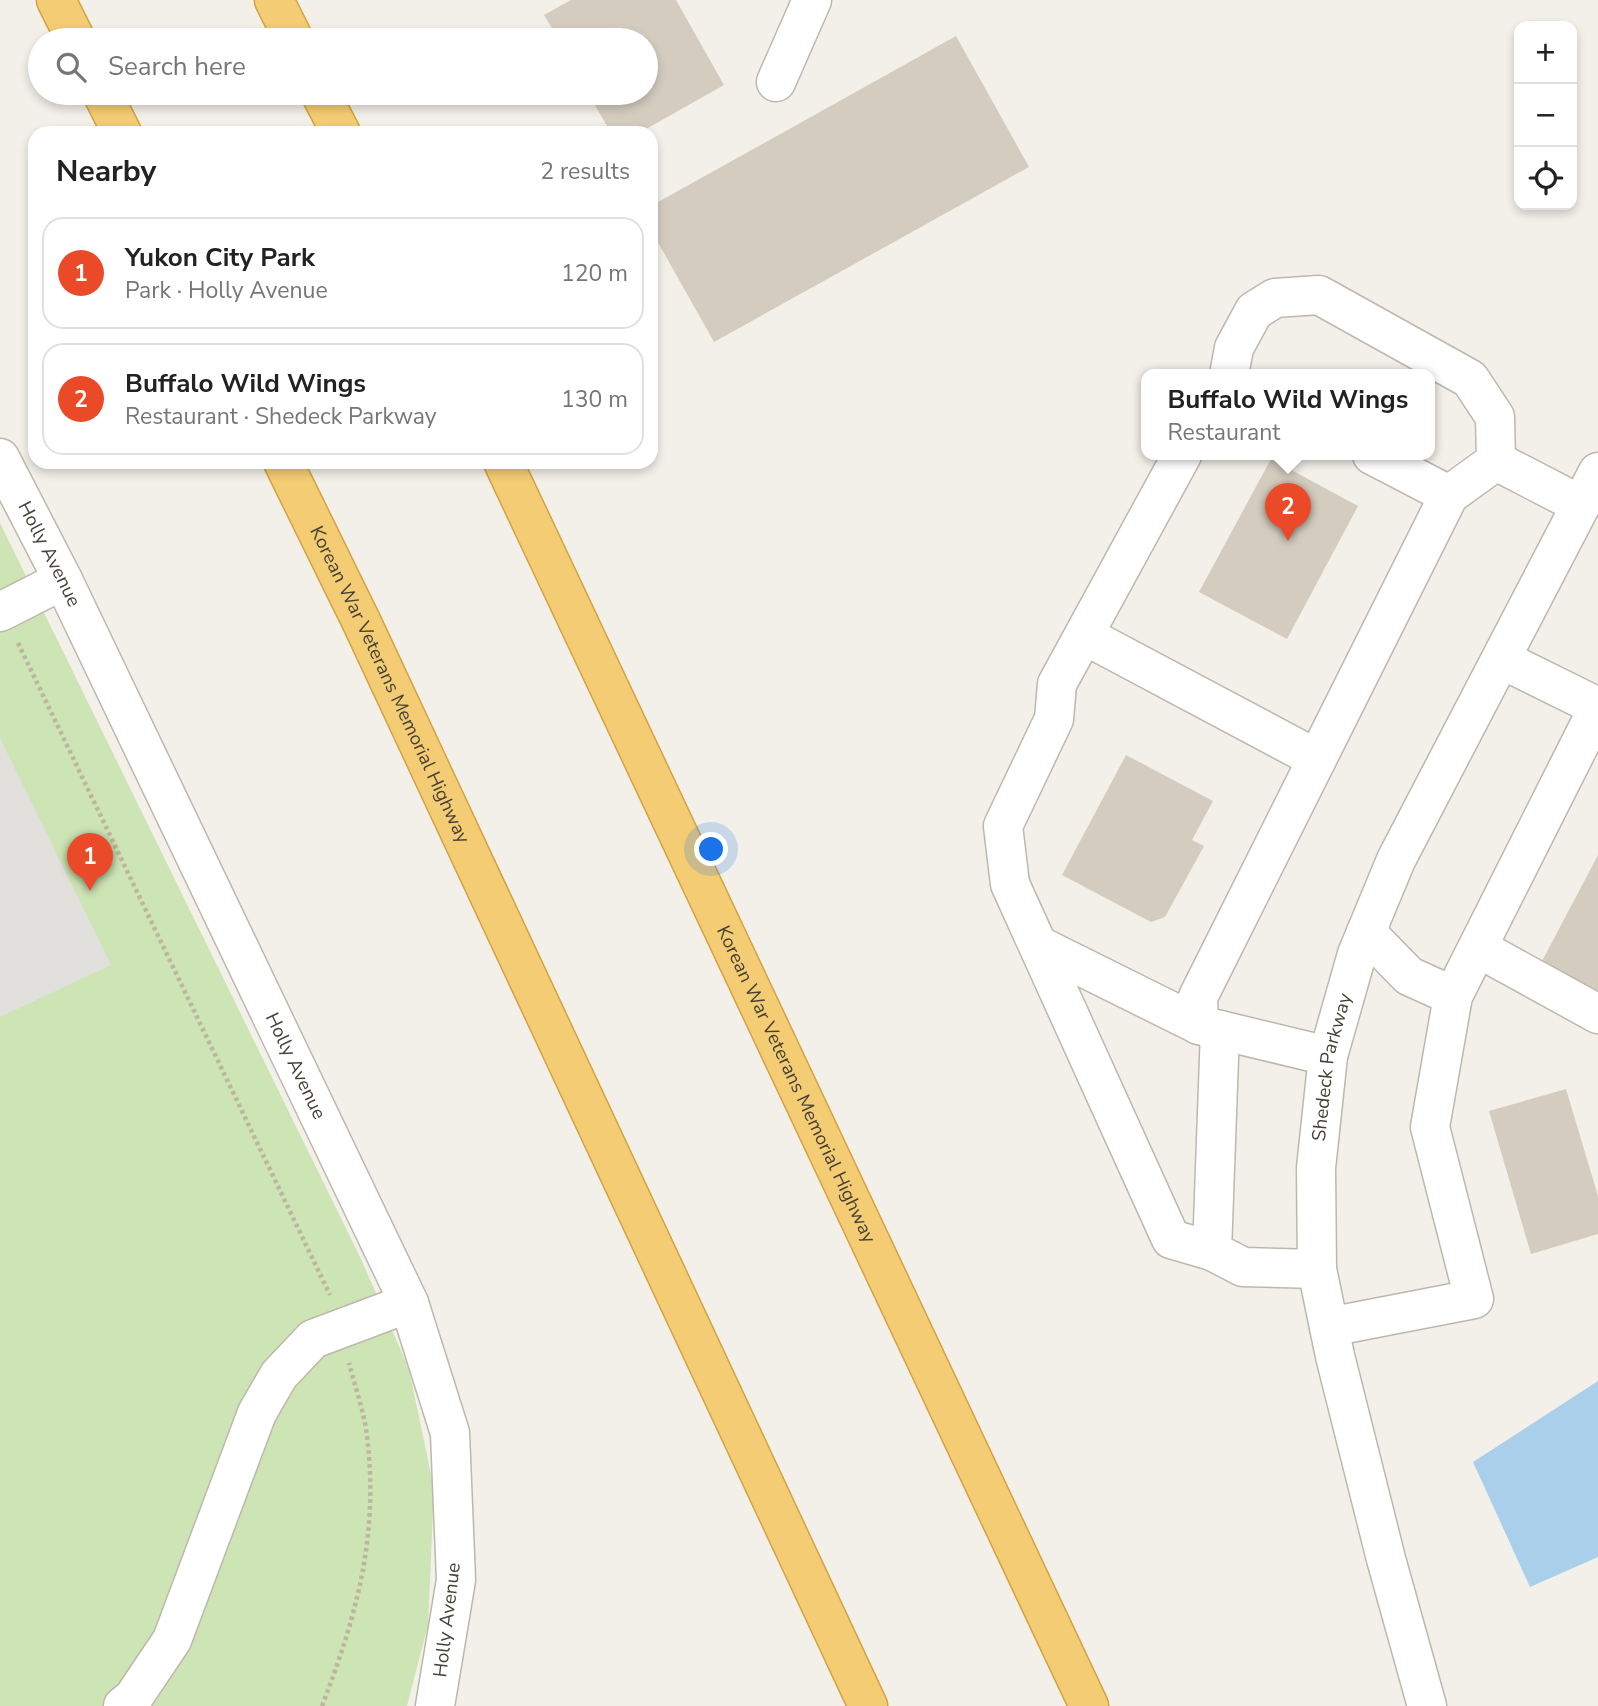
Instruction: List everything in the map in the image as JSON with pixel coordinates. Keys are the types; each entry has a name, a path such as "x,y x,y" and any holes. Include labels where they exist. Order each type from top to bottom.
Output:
{"highway":[{"path":"56,0 70,28"},
{"path":"274,0 288,28"},
{"path":"108,105 118,126"},
{"path":"326,105 337,126"},
{"name":"Korean War Veterans Memorial Highway","path":"286,469 368,636 869,1706"},
{"name":"Korean War Veterans Memorial Highway","path":"506,469 1089,1706"}],"street":[{"path":"776,82 812,0"},
{"path":"1230,369 1234,348 1254,311 1275,298 1319,295 1469,379 1495,417 1496,461"},
{"name":"Holly Avenue","path":"0,458 63,580 409,1303 450,1433 456,1580 435,1706"},
{"path":"1179,460 1057,684 1054,719 1003,826 1010,884 1171,1240 1212,1251 1243,1267 1317,1269"},
{"path":"1382,460 1449,495"},
{"path":"1212,1251 1210,1028 1198,998 1449,495 1496,461"},
{"path":"1496,461 1581,505"},
{"name":"Shedeck Parkway","path":"1427,1706 1386,1559 1317,1269 1316,1168 1328,1056 1357,954 1396,860 1598,472"},
{"path":"8,627 63,580"},
{"path":"1084,635 1317,759"},
{"path":"1329,1327 1474,1298 1430,1127 1453,996 1598,707 1501,659"},
{"path":"1366,932 1409,976 1453,996"},
{"path":"1038,945 1210,1028 1328,1056"},
{"path":"1478,948 1598,1014"},
{"path":"1345,994 1409,976"},
{"path":"124,1706 133,1698 172,1640 257,1413 279,1375 313,1339 409,1303"}],"path":[{"path":"8,627 330,1296"},
{"path":"322,1706 357,1606 368,1544 371,1487 367,1433 349,1361"}],"green space":[{"path":"0,523 361,1259 409,1369 434,1489 428,1625 407,1706 0,1706"}],"shaded area":[{"path":"0,738 111,965 0,1017"}],"water":[{"path":"1598,1381 1598,1557 1530,1587 1473,1462"}],"building":[{"path":"571,0 676,0 724,85 651,126 607,126 595,105 658,105 658,28 552,28 544,15"},
{"path":"956,36 1029,167 714,342 658,242 658,202"},
{"path":"1270,460 1358,506 1287,639 1199,592"},
{"path":"1126,755 1213,801 1192,840 1204,846 1165,917 1151,922 1062,875"},
{"path":"1598,855 1598,993 1541,963"},
{"path":"1566,1089 1598,1196 1598,1234 1531,1254 1489,1111"}],"place":[{"name":"Buffalo Wild Wings","path":"1288,541"},
{"name":"Yukon City Park","path":"90,891"}]}
